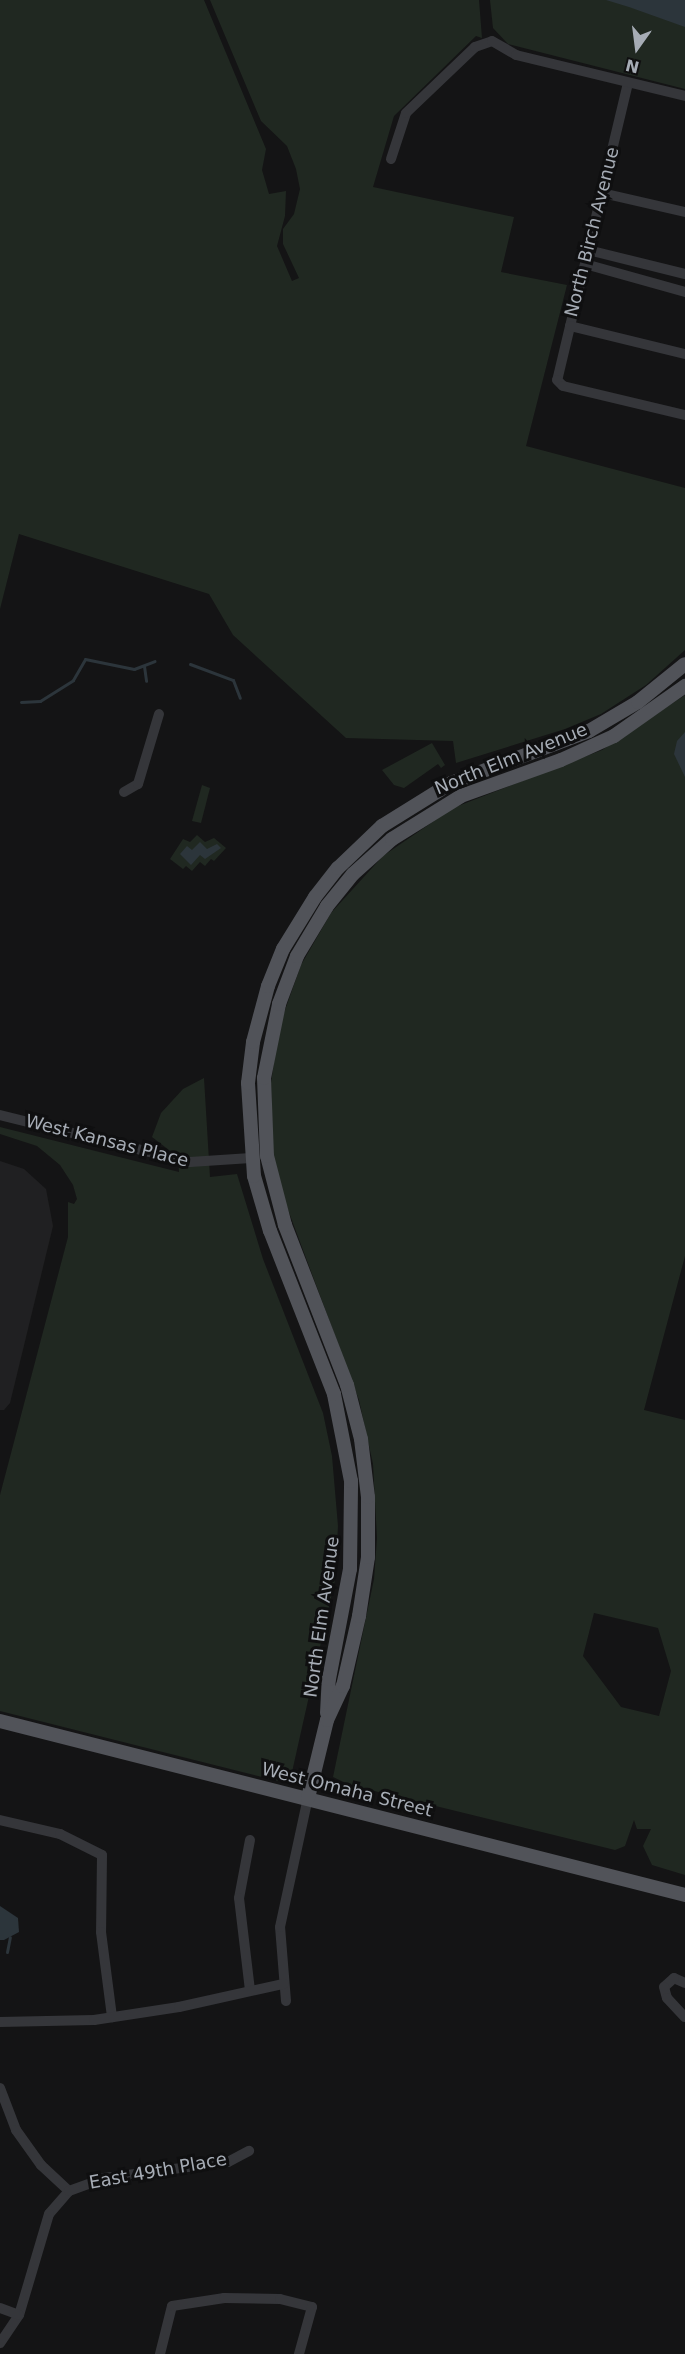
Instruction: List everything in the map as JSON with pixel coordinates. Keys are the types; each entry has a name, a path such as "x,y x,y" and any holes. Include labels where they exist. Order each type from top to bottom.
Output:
{"main road":[{"name":"North Elm Avenue","path":"327,1720 328,1679 346,1598 353,1540 348,1451 334,1394 264,1214 251,1158 247,1101 251,1052 262,1006 283,949 326,882 366,840 397,815 460,779 589,731 639,702 685,664"},
{"name":"North Elm Avenue","path":"327,1720 343,1686 365,1585 369,1527 366,1468 347,1385 285,1225 267,1156 263,1116 267,1059 279,1004 297,956 339,891 379,849 406,828 461,796 597,744 639,721 685,686"},
{"path":"397,815 406,828"},
{"path":"283,949 297,956"},
{"path":"251,1158 267,1156"},
{"name":"West Omaha Street","path":"0,1720 685,1895"},
{"path":"308,1798 327,1720"}],"street":[{"path":"391,159 406,113 475,47 492,41 516,55 685,96"},
{"name":"North Birch Avenue","path":"628,83 557,380 563,386 685,415"},
{"path":"602,193 685,212"},
{"path":"588,250 685,274"},
{"path":"585,264 685,292"},
{"path":"570,326 685,354"},
{"path":"124,792 138,784 159,714"},
{"name":"West Kansas Place","path":"0,1115 190,1162 251,1158"},
{"path":"286,2001 283,1983 282,1913 308,1798"},
{"path":"0,1820 60,1834 102,1855 101,1932 112,2018"},
{"path":"250,1840 239,1898 250,1990"},
{"path":"685,1983 674,1978 664,1987 667,1998 685,2018"},
{"path":"0,2022 112,2018 283,1983"},
{"path":"0,2088 16,2130 41,2165 69,2191 49,2214 19,2315 0,2343"},
{"name":"East 49th Place","path":"69,2191 104,2178 228,2162 249,2151"},
{"path":"160,2354 172,2306 224,2298 280,2299 312,2307 299,2354"},
{"path":"0,2308 19,2315"}],"shaded area":[{"path":"0,0 204,0 266,149 262,170 269,194 286,191 285,216 277,246 292,281 299,278 283,244 283,229 294,214 300,189 296,169 287,146 261,121 210,0 479,0 482,38 476,36 394,116 373,187 514,217 501,272 567,285 526,446 685,488 685,650 646,685 601,714 565,729 456,763 453,741 346,738 233,635 209,594 19,534 0,609"},
{"path":"490,0 685,0 685,89 508,44 493,28"},
{"path":"606,0 685,0 685,27 629,7"},
{"path":"685,695 685,1256 644,1410 685,1420 685,1875 652,1865 643,1846 651,1829 637,1829 634,1820 625,1846 615,1850 350,1785 333,1777 374,1579 377,1538 373,1464 359,1400 281,1191 273,1154 271,1083 279,1027 301,965 331,913 383,856 453,808 602,750","holes":["594,1613 658,1628 671,1671 659,1716 621,1707 583,1656"]},
{"path":"685,732 685,777 674,754 677,741"},
{"path":"432,743 445,765 441,768 438,764 404,788 394,785 382,770"},
{"path":"202,785 210,788 201,823 192,821"},
{"path":"197,835 205,842 214,838 226,848 214,861 211,859 205,866 200,862 192,871 186,866 183,869 170,859 183,839 190,842"},
{"path":"200,842 207,849 217,844 221,848 205,859 200,855 191,865 180,854 187,846 192,850"},
{"path":"204,1078 210,1177 237,1174 263,1259 323,1413 332,1456 338,1526 335,1580 290,1781 282,1782 0,1711 0,1495 68,1237 68,1202 74,1204 77,1199 73,1185 60,1165 37,1146 0,1134 0,1127 179,1172 178,1157 152,1137 161,1113 183,1089"},
{"path":"0,1161 24,1169 46,1189 53,1226 10,1403 4,1410 0,1410"},
{"path":"0,1906 18,1918 19,1932 4,1940 0,1940"}],"waterway":[{"path":"21,702 40,701 73,680 85,659 134,669 155,661"},
{"path":"190,664 233,680 240,698"},
{"path":"144,666 146,681"},
{"path":"7,1952 10,1937"}]}
